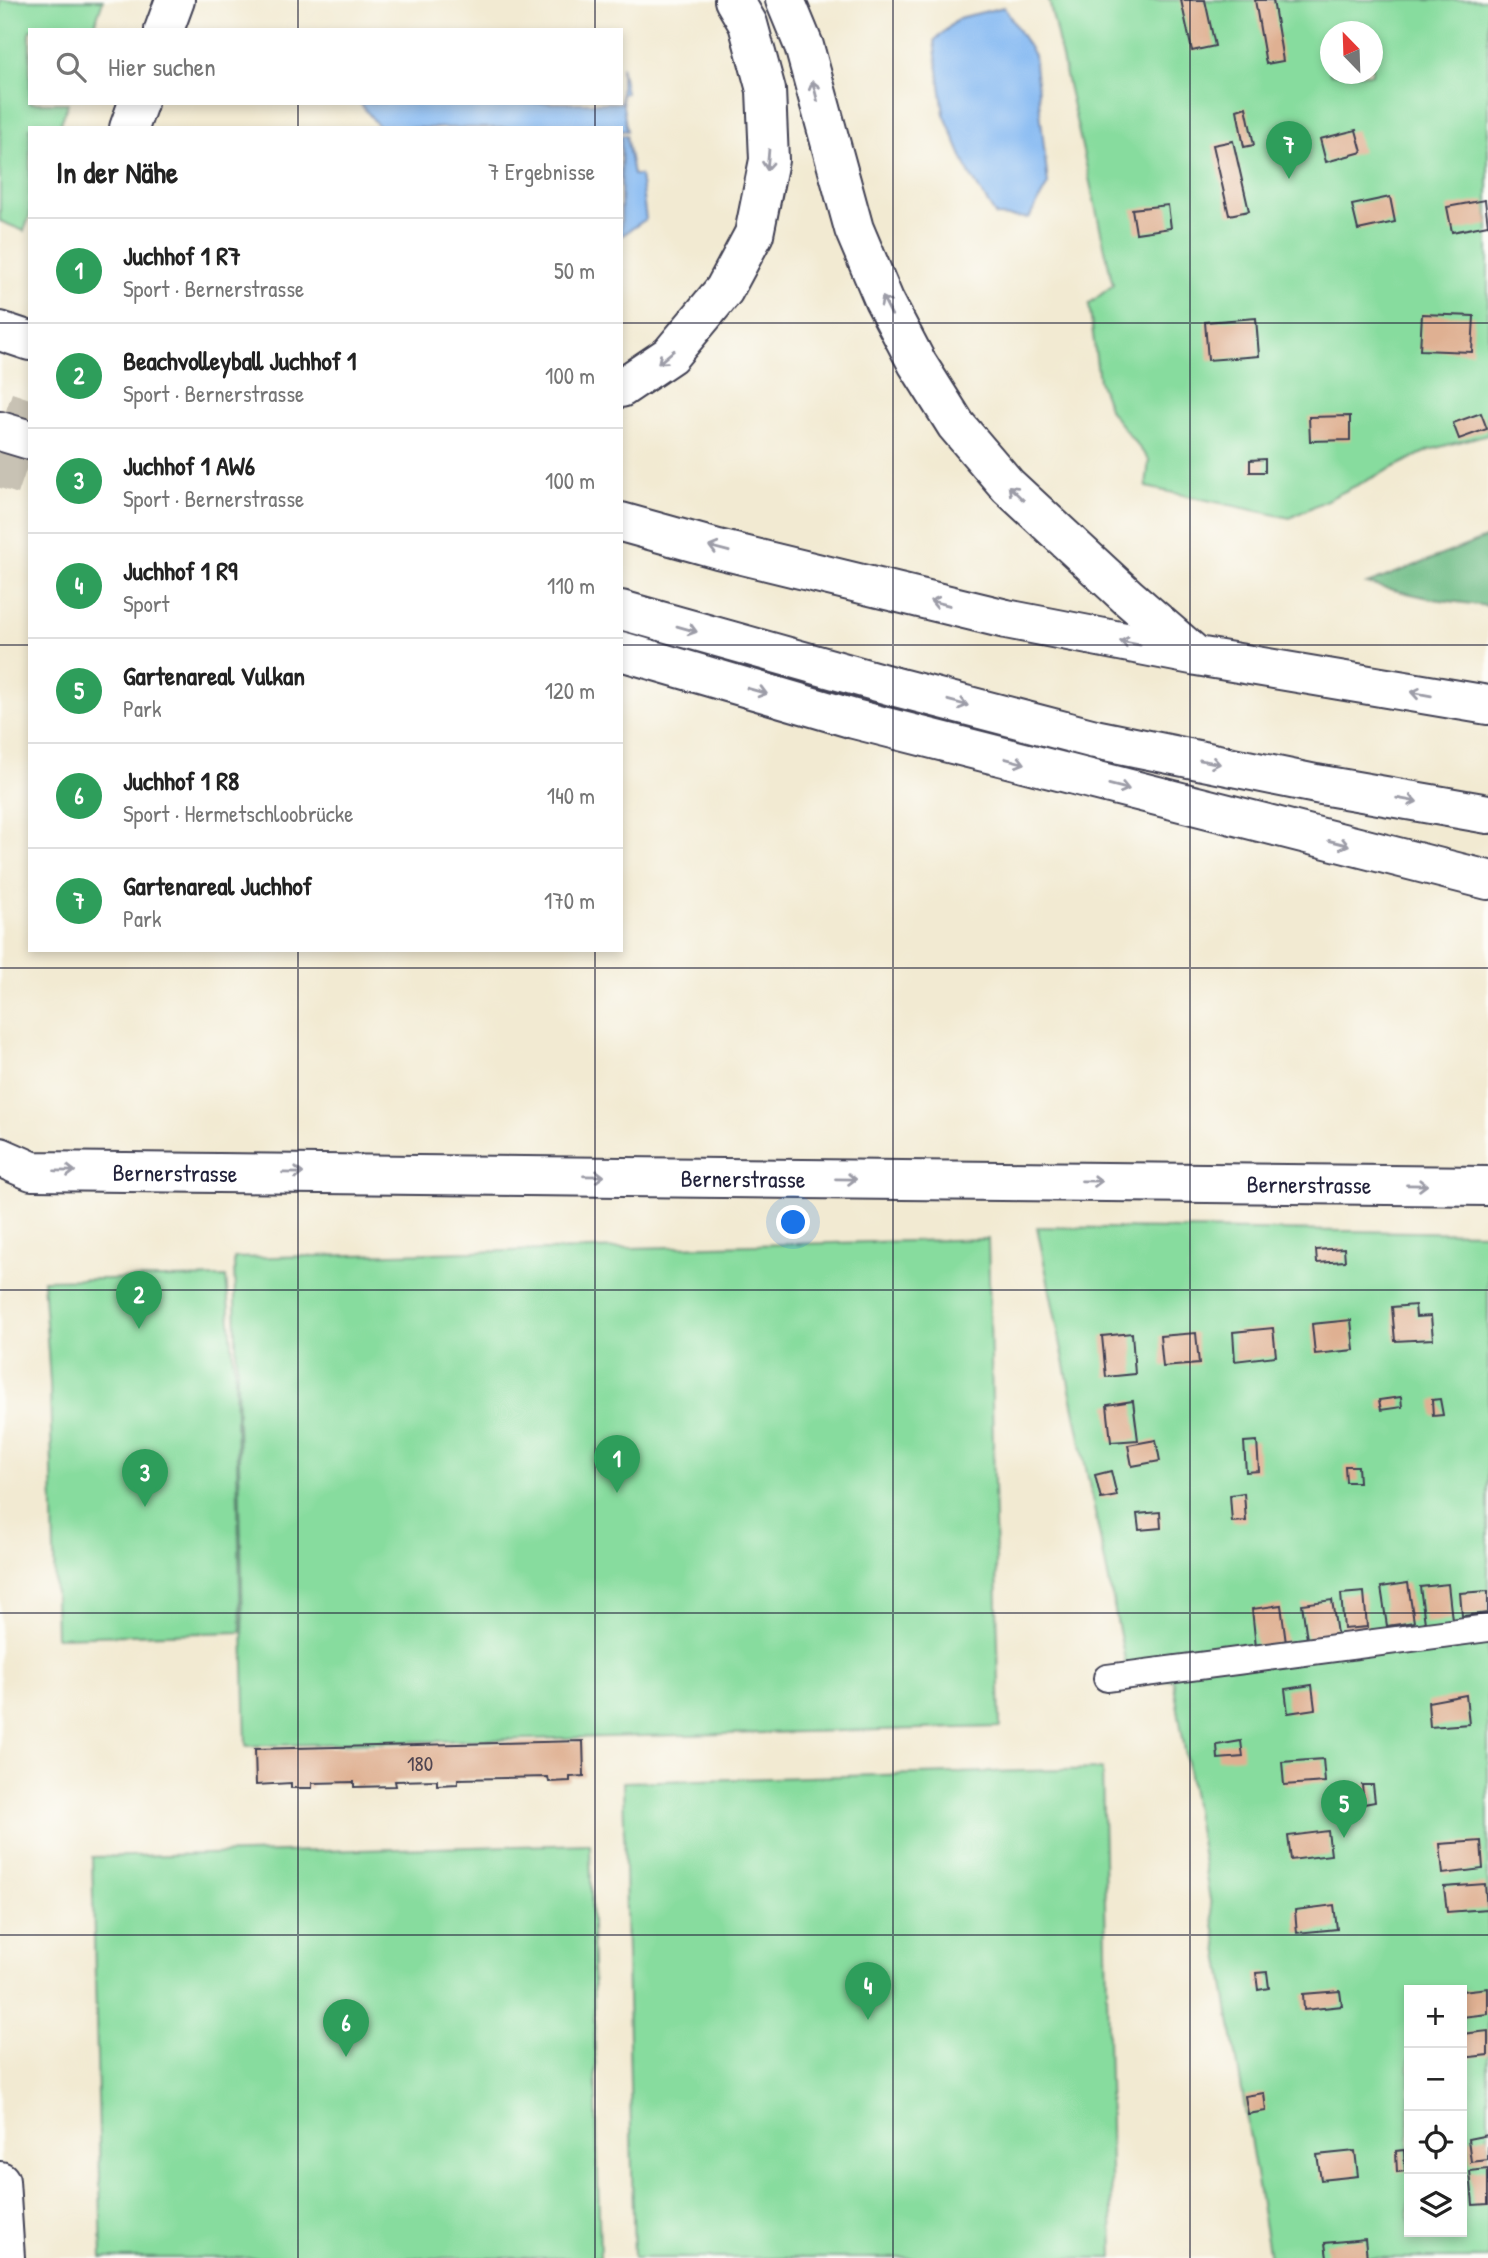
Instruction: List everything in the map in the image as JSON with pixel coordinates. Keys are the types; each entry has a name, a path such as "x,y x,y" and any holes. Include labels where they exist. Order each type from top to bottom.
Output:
{"main road":[{"path":"165,28 176,0"},
{"path":"623,387 670,355 724,290 754,234 769,160 766,90 748,24 734,0"},
{"path":"785,0 804,46 854,229 884,300 917,363 956,425 1008,486 1197,656"},
{"path":"130,126 137,105"},
{"path":"0,331 28,340"},
{"path":"0,431 28,439"},
{"path":"623,523 718,549 1006,619 1197,656 1488,705"},
{"path":"623,611 892,686 1095,739 1316,784 1488,814"},
{"path":"623,652 855,719 1488,880"},
{"name":"Bernerstrasse","path":"0,1157 32,1171 1488,1186"},
{"path":"0,2181 5,2258"}],"lane":[{"path":"1107,1678 1488,1628"}],"green space":[{"path":"0,0 103,0 94,28 28,28 28,105 67,105 60,126 28,126 28,220 24,231 0,221"},
{"path":"1049,0 1488,0 1488,434 1429,450 1290,518 1146,487 1149,460 1110,411 1099,381 1089,304 1113,285"},
{"path":"1488,537 1488,606 1433,599 1367,584"},
{"path":"1037,1227 1488,1233 1488,2258 1270,2258 1173,1679 1130,1685"},
{"path":"988,1239 1000,1727 246,1746 234,1258"},
{"path":"226,1277 235,1378 241,1632 56,1637 50,1383 43,1280"},
{"path":"1102,1769 1113,2258 634,2258 623,1782"},
{"path":"590,1844 600,2258 102,2258 92,1857"}],"water":[{"path":"1004,7 1034,55 1048,184 1029,218 996,216 969,173 944,114 934,41 959,18"},
{"path":"362,105 623,105 627,131 623,131 623,126 378,126"},
{"path":"626,135 633,175 640,175 646,219 623,235 623,136"}],"building":[{"path":"1181,0 1205,0 1215,46 1192,51"},
{"path":"1255,0 1273,0 1283,61 1266,64"},
{"path":"1246,107 1254,145 1244,147 1237,110"},
{"path":"1356,130 1362,152 1326,162 1320,139"},
{"path":"1233,141 1249,211 1229,215 1213,145"},
{"path":"1390,197 1395,222 1358,230 1352,205"},
{"path":"1485,200 1488,225 1452,232 1447,207"},
{"path":"1168,205 1171,228 1136,233 1132,209"},
{"path":"1422,314 1474,316 1472,352 1420,350"},
{"path":"1256,318 1259,356 1208,360 1205,322"},
{"path":"1481,413 1487,429 1459,439 1453,423"},
{"path":"1350,416 1350,440 1310,441 1309,417"},
{"path":"1265,459 1265,472 1250,472 1250,460"},
{"path":"1344,1248 1345,1261 1317,1263 1316,1250"},
{"path":"1415,1305 1416,1317 1431,1316 1433,1339 1395,1341 1392,1307"},
{"path":"1351,1320 1354,1350 1315,1354 1312,1324"},
{"path":"1273,1328 1276,1356 1235,1361 1233,1332"},
{"path":"1132,1333 1135,1374 1106,1377 1102,1336"},
{"path":"1196,1333 1199,1364 1163,1367 1160,1336"},
{"path":"1401,1397 1402,1407 1381,1410 1379,1400"},
{"path":"1440,1399 1443,1415 1433,1416 1432,1400"},
{"path":"1133,1401 1138,1440 1111,1442 1107,1405"},
{"path":"1156,1440 1160,1461 1132,1466 1128,1445"},
{"path":"1257,1441 1259,1471 1246,1472 1244,1442"},
{"path":"1345,1466 1358,1466 1359,1482 1346,1482"},
{"path":"1111,1471 1117,1496 1101,1499 1095,1475"},
{"path":"1244,1493 1246,1521 1232,1522 1230,1495"},
{"path":"1160,1512 1161,1528 1139,1530 1137,1514"},
{"path":"1408,1583 1414,1622 1387,1626 1381,1587"},
{"path":"1448,1584 1452,1620 1425,1623 1420,1587"},
{"path":"1488,1591 1488,1613 1462,1616 1460,1593"},
{"path":"1364,1592 1367,1627 1344,1629 1341,1594"},
{"path":"1332,1600 1337,1634 1307,1639 1302,1604"},
{"path":"1281,1605 1286,1643 1256,1647 1252,1609"},
{"path":"1312,1685 1315,1709 1288,1713 1285,1689"},
{"path":"1466,1695 1469,1724 1430,1727 1428,1702"},
{"path":"583,1741 584,1776 570,1777 570,1781 549,1782 548,1777 458,1779 458,1784 437,1785 437,1780 395,1781 396,1786 354,1787 354,1782 312,1783 312,1788 291,1788 291,1783 256,1785 255,1749"},
{"path":"1241,1741 1243,1757 1218,1759 1217,1745"},
{"path":"1323,1759 1325,1782 1284,1785 1282,1762"},
{"path":"1362,1785 1373,1785 1375,1802 1364,1804"},
{"path":"1328,1831 1331,1855 1291,1860 1288,1836"},
{"path":"1481,1841 1483,1869 1443,1874 1440,1844"},
{"path":"1485,1884 1487,1909 1447,1912 1444,1887"},
{"path":"1334,1905 1337,1929 1297,1933 1295,1910"},
{"path":"1267,1972 1269,1988 1258,1990 1256,1973"},
{"path":"1488,1988 1488,2014 1467,2016 1467,1990"},
{"path":"1340,1991 1342,2006 1304,2010 1303,1994"},
{"path":"1488,2031 1488,2055 1467,2057 1467,2033"},
{"path":"1264,2093 1266,2111 1248,2114 1245,2096"},
{"path":"1488,2135 1488,2160 1471,2162 1468,2139"},
{"path":"1404,2150 1404,2171 1397,2172 1396,2151"},
{"path":"1355,2151 1358,2176 1321,2180 1317,2155"},
{"path":"1488,2169 1488,2204 1473,2205 1470,2171"},
{"path":"1365,2239 1367,2258 1327,2258 1325,2243"}],"tunnel":[{"path":"0,488 28,405"}],"place":[{"name":"Gartenareal Juchhof","path":"1289,179"},
{"name":"Beachvolleyball Juchhof 1","path":"139,1329"},
{"name":"Juchhof 1 R7","path":"617,1493"},
{"name":"Juchhof 1 AW6","path":"145,1507"},
{"name":"Gartenareal Vulkan","path":"1344,1838"},
{"name":"Juchhof 1 R9","path":"868,2020"},
{"name":"Juchhof 1 R8","path":"346,2057"}]}
